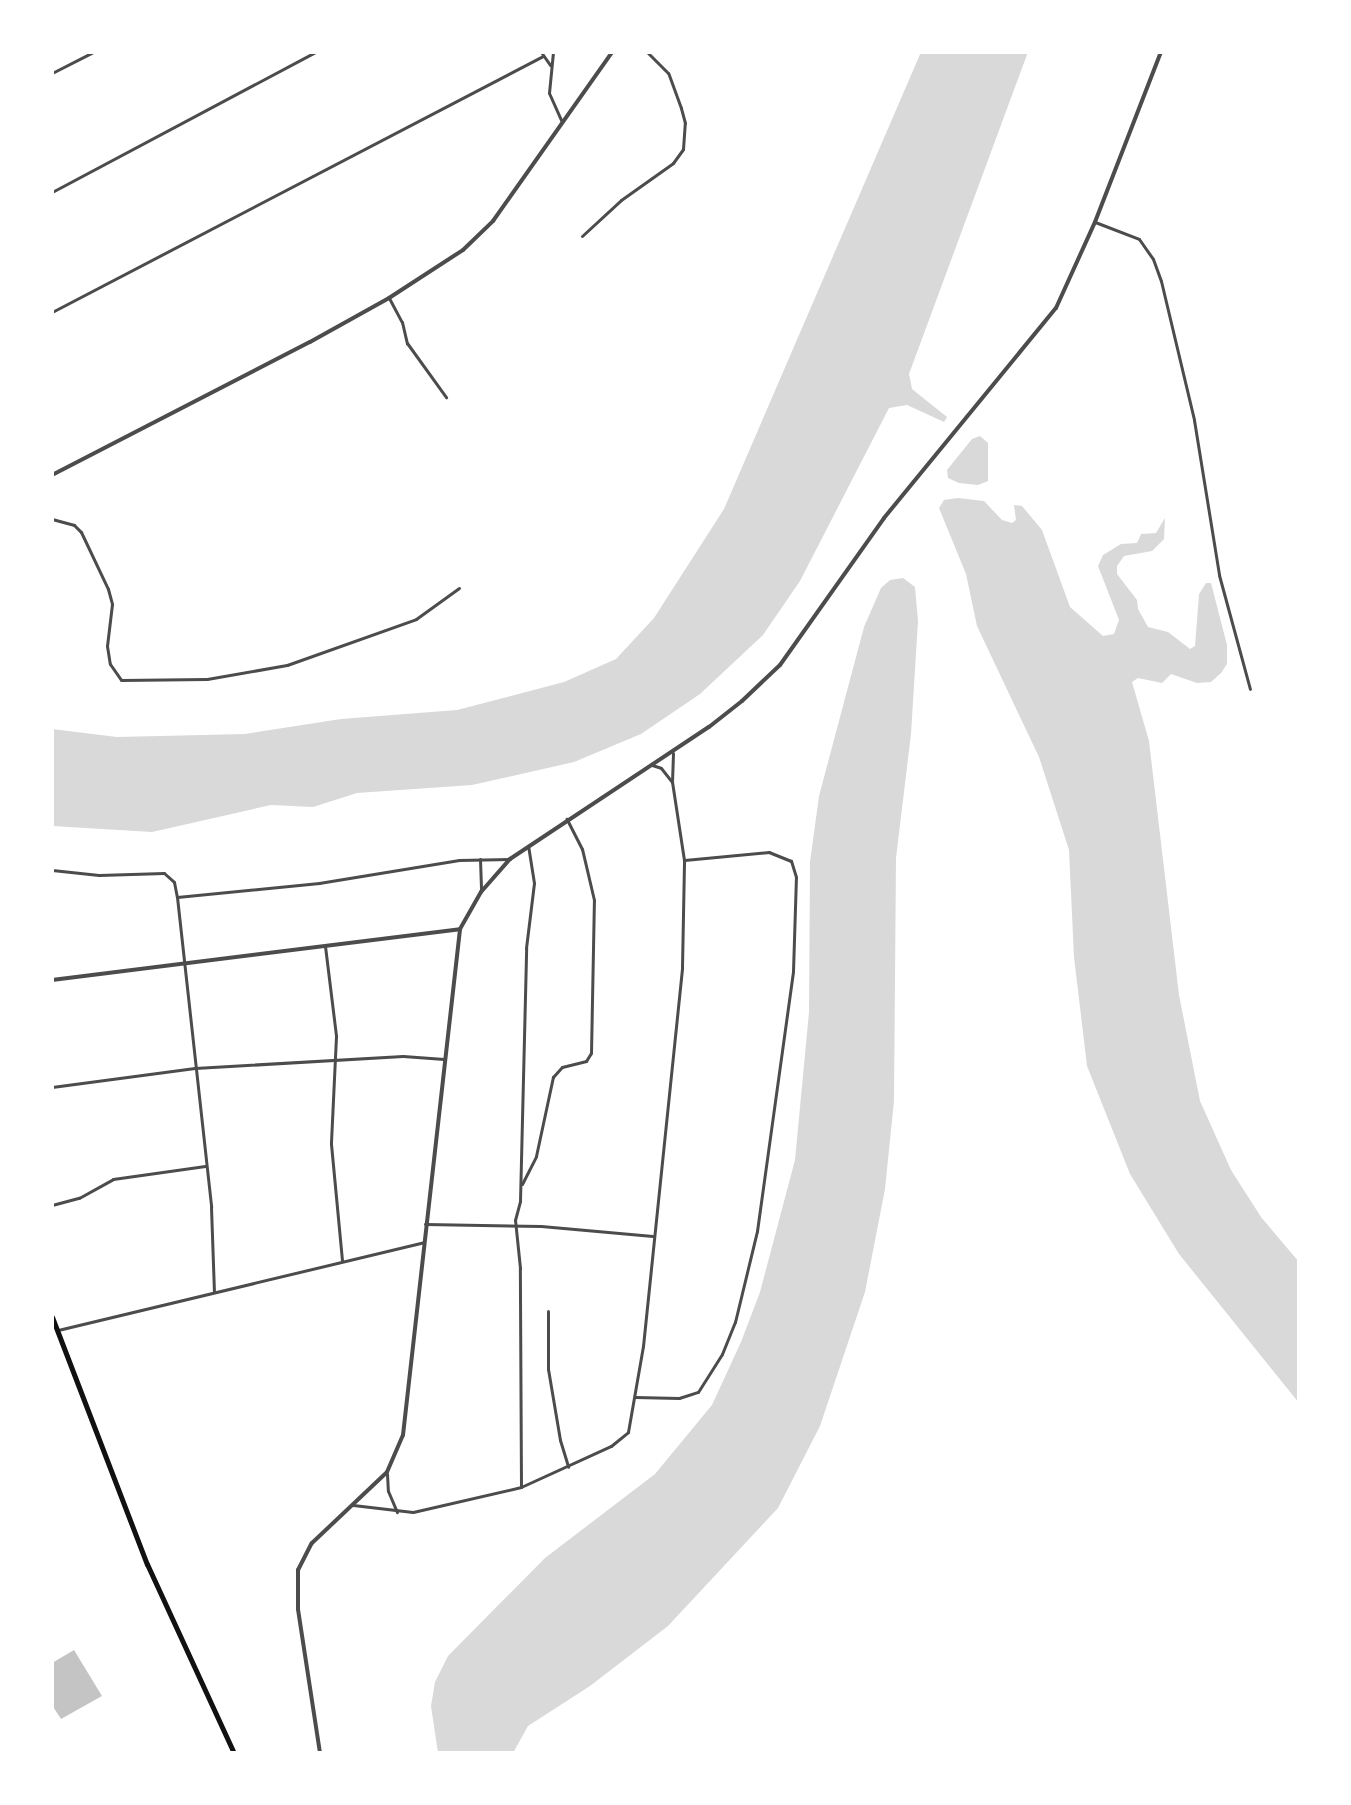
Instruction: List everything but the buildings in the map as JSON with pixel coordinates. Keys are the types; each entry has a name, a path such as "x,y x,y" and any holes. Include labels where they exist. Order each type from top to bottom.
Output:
{"main road":[{"path":"52,1317 147,1564 234,1753"}],"street":[{"path":"52,73 93,52"},
{"path":"52,192 315,52"},
{"path":"553,52 549,93 562,122"},
{"path":"52,475 389,298 463,250 493,221 612,52"},
{"path":"582,236 621,200 673,163 683,149 685,132 681,108 668,73 647,52"},
{"path":"320,1753 298,1609 298,1570 312,1543 387,1472 398,1453 405,1423 460,929 481,892 510,859 673,751 742,701 780,665 884,518 1056,308 1095,222 1161,52"},
{"path":"52,312 542,54 550,65"},
{"path":"1095,222 1139,239 1153,259 1161,281 1194,420 1219,575 1250,689"},
{"path":"389,298 402,322 407,343 446,397"},
{"path":"52,519 74,525 81,532 108,589 112,604 109,655 114,672 121,680 207,679 287,665 416,619 459,588"},
{"path":"353,1505 397,1512 428,1509 521,1487 621,1439 631,1424 682,967 684,860 672,782 673,751"},
{"path":"652,765 661,768 672,782"},
{"path":"520,1186 536,1156 553,1077 562,1067 586,1061 591,1053 594,900 582,849 567,819"},
{"path":"521,1487 520,1268 516,1228 520,1186 526,948 534,883 528,847"},
{"path":"635,1397 679,1398 698,1392 722,1354 735,1322 757,1231 793,971 796,877 791,861 769,852 684,860"},
{"path":"480,859 481,892"},
{"path":"177,897 277,888 395,868 510,859"},
{"path":"52,870 99,875 164,873 174,882 211,1207 214,1292"},
{"path":"52,980 460,929"},
{"path":"325,946 336,1036 331,1144 342,1260"},
{"path":"52,1087 195,1068 403,1056 444,1059"},
{"path":"52,1205 79,1198 113,1179 205,1166"},
{"path":"425,1224 516,1228 541,1226 653,1236"},
{"path":"57,1330 424,1242"},
{"path":"548,1311 548,1369 560,1440 568,1467"},
{"path":"387,1472 388,1491 397,1512"}],"shaded area":[{"path":"921,52 1028,52 909,374 912,389 947,417 944,422 907,405 889,408 800,581 763,635 700,694 641,734 574,762 472,785 357,793 313,807 271,805 152,832 52,826 52,729 117,737 245,734 341,719 457,710 564,682 616,659 654,618 724,509"},
{"path":"980,436 988,443 988,481 978,485 948,478 947,470 972,439"},
{"path":"944,500 984,501 1002,520 1012,523 1016,520 1014,505 1022,506 1042,530 1070,607 1103,636 1114,634 1119,620 1098,566 1103,555 1121,544 1137,543 1141,534 1156,533 1165,518 1164,539 1152,551 1124,556 1117,566 1117,574 1137,600 1138,609 1148,627 1168,632 1190,649 1195,646 1199,594 1206,583 1211,583 1227,645 1227,664 1221,673 1211,682 1197,683 1171,674 1162,683 1138,678 1132,682 1149,741 1179,995 1200,1101 1231,1170 1261,1217 1299,1262 1299,1403 1179,1254 1130,1174 1087,1066 1074,957 1069,850 1039,757 977,626 966,574 939,508"},
{"path":"903,578 915,587 918,621 911,734 896,858 894,1101 885,1189 865,1292 820,1426 778,1508 668,1626 590,1686 528,1726 513,1753 438,1753 431,1706 435,1682 448,1656 545,1558 655,1474 712,1405 741,1342 760,1292 795,1160 809,1012 810,862 819,796 864,627 881,588 890,580"}]}
